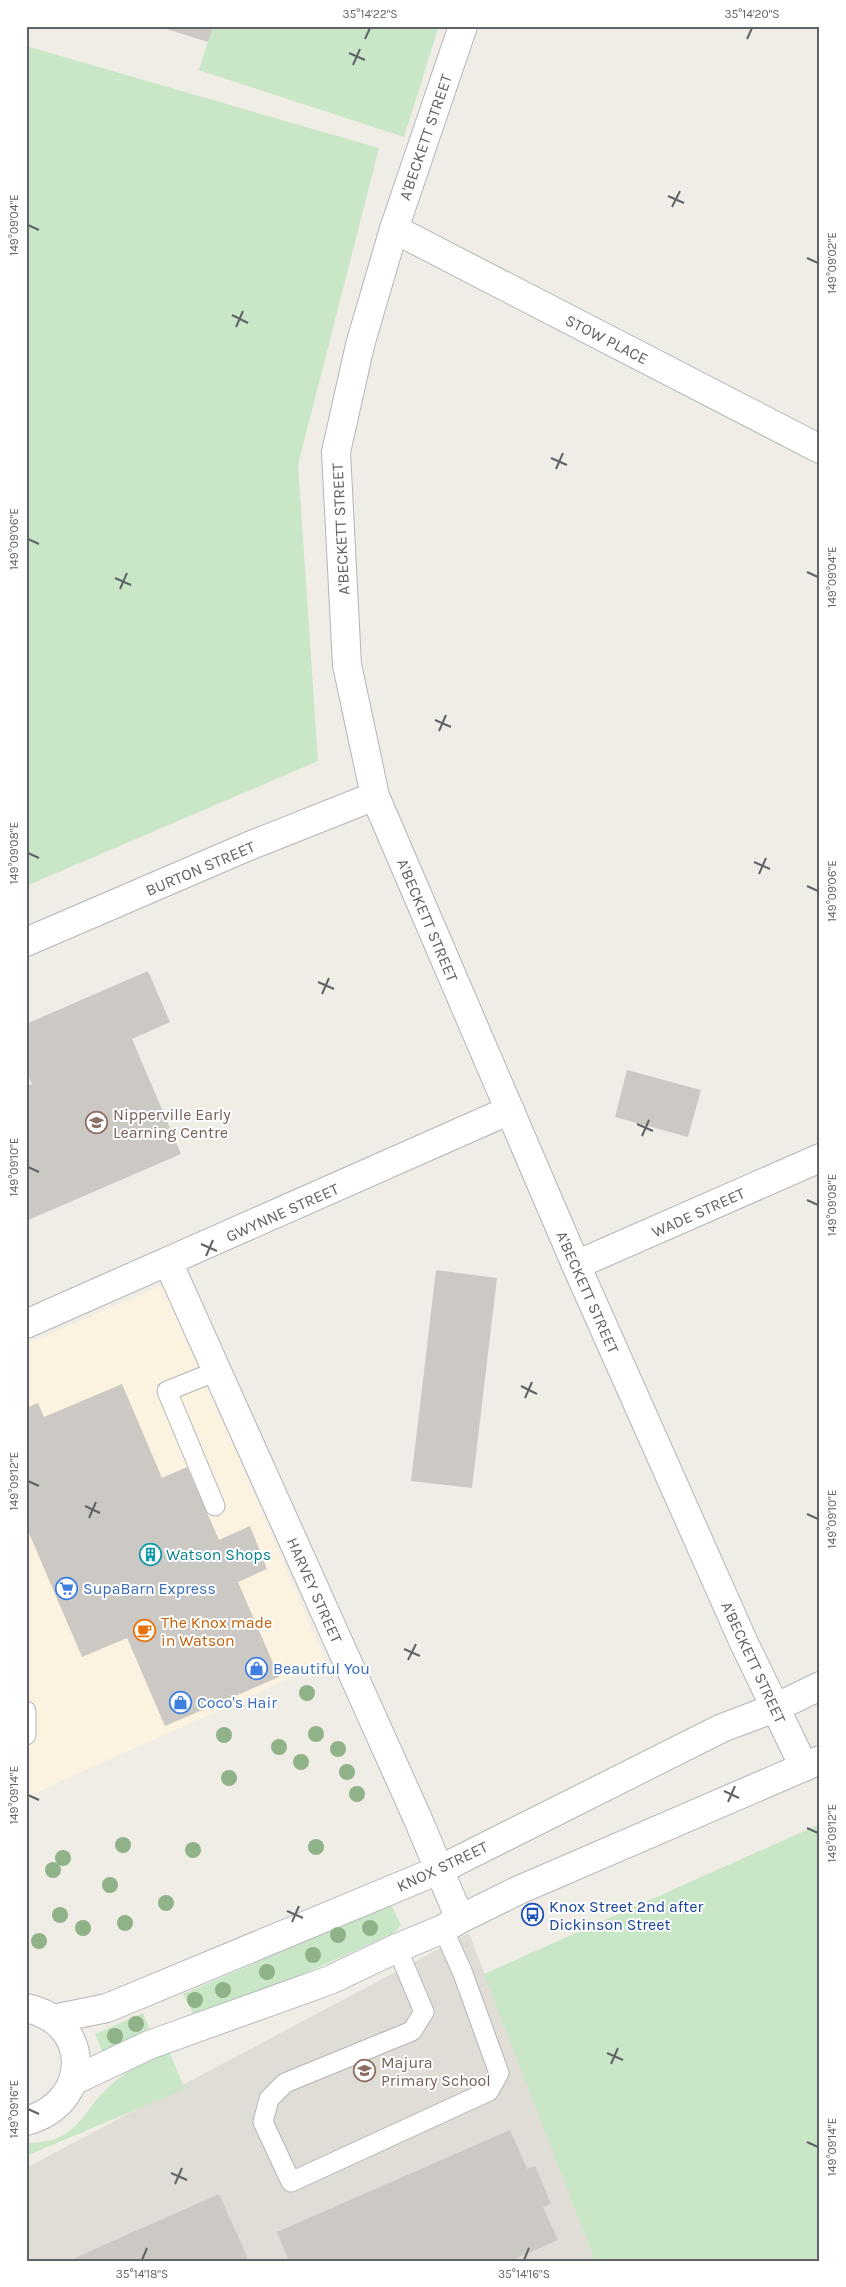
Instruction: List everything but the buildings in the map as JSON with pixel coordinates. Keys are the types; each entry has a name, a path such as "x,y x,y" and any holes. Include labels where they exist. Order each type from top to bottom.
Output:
{"street":[{"name":"A'BECKETT STREET","path":"463,26 394,229 360,345 336,452 347,665 375,796 576,1265 775,1708 812,1764"},
{"name":"STOW PLACE","path":"394,229 820,449"},
{"name":"BURTON STREET","path":"26,942 249,846 375,796"},
{"name":"GWYNNE STREET","path":"26,1324 510,1110"},
{"name":"WADE STREET","path":"576,1265 820,1158"},
{"name":"HARVEY STREET","path":"168,1262 439,1870 452,1924"},
{"name":"KNOX STREET","path":"53,2019 107,2008 439,1870 722,1728 775,1708 820,1686"},
{"path":"73,2081 149,2045 330,1980 452,1924 519,1890 812,1764"},
{"path":"26,2008 41,2011 64,2028 72,2044 76,2062 73,2081 67,2095 57,2107 40,2118 26,2121"}],"lane":[{"path":"215,1506 167,1391 217,1371"},
{"path":"26,1711 26,1735"},
{"path":"397,1948 424,2012 412,2031 285,2083 269,2099 263,2122 291,2182 489,2092 499,2073 462,1971 452,1924"}],"shaded area":[{"name":"Watson Shops","path":"165,1284 326,1662 26,1797 26,1344"},
{"name":"Majura Primary School","path":"469,1933 595,2261 26,2261 26,2168"}],"green space":[{"path":"213,26 439,26 404,137 199,70"},
{"path":"26,46 379,148 298,465 318,761 26,886"},
{"path":"820,1824 820,2261 595,2261 484,1974"},
{"path":"391,1905 401,1925 394,1933 225,2009 194,2015 183,1994"},
{"path":"143,2013 149,2028 104,2055 95,2034"},
{"path":"168,2049 185,2089 26,2156 26,2143 44,2142 69,2132 112,2084 132,2069"}],"place":[{"name":"Nipperville Early Learning Centre","path":"97,1123"},
{"name":"Watson Shops","path":"150,1554"},
{"name":"SupaBarn Express","path":"67,1588"},
{"name":"The Knox made in Watson","path":"145,1631"},
{"name":"Beautiful You","path":"257,1668"},
{"name":"Coco's Hair","path":"181,1702"},
{"name":"Knox Street 2nd after Dickinson Street","path":"533,1915"},
{"name":"Majura Primary School","path":"365,2071"}]}
